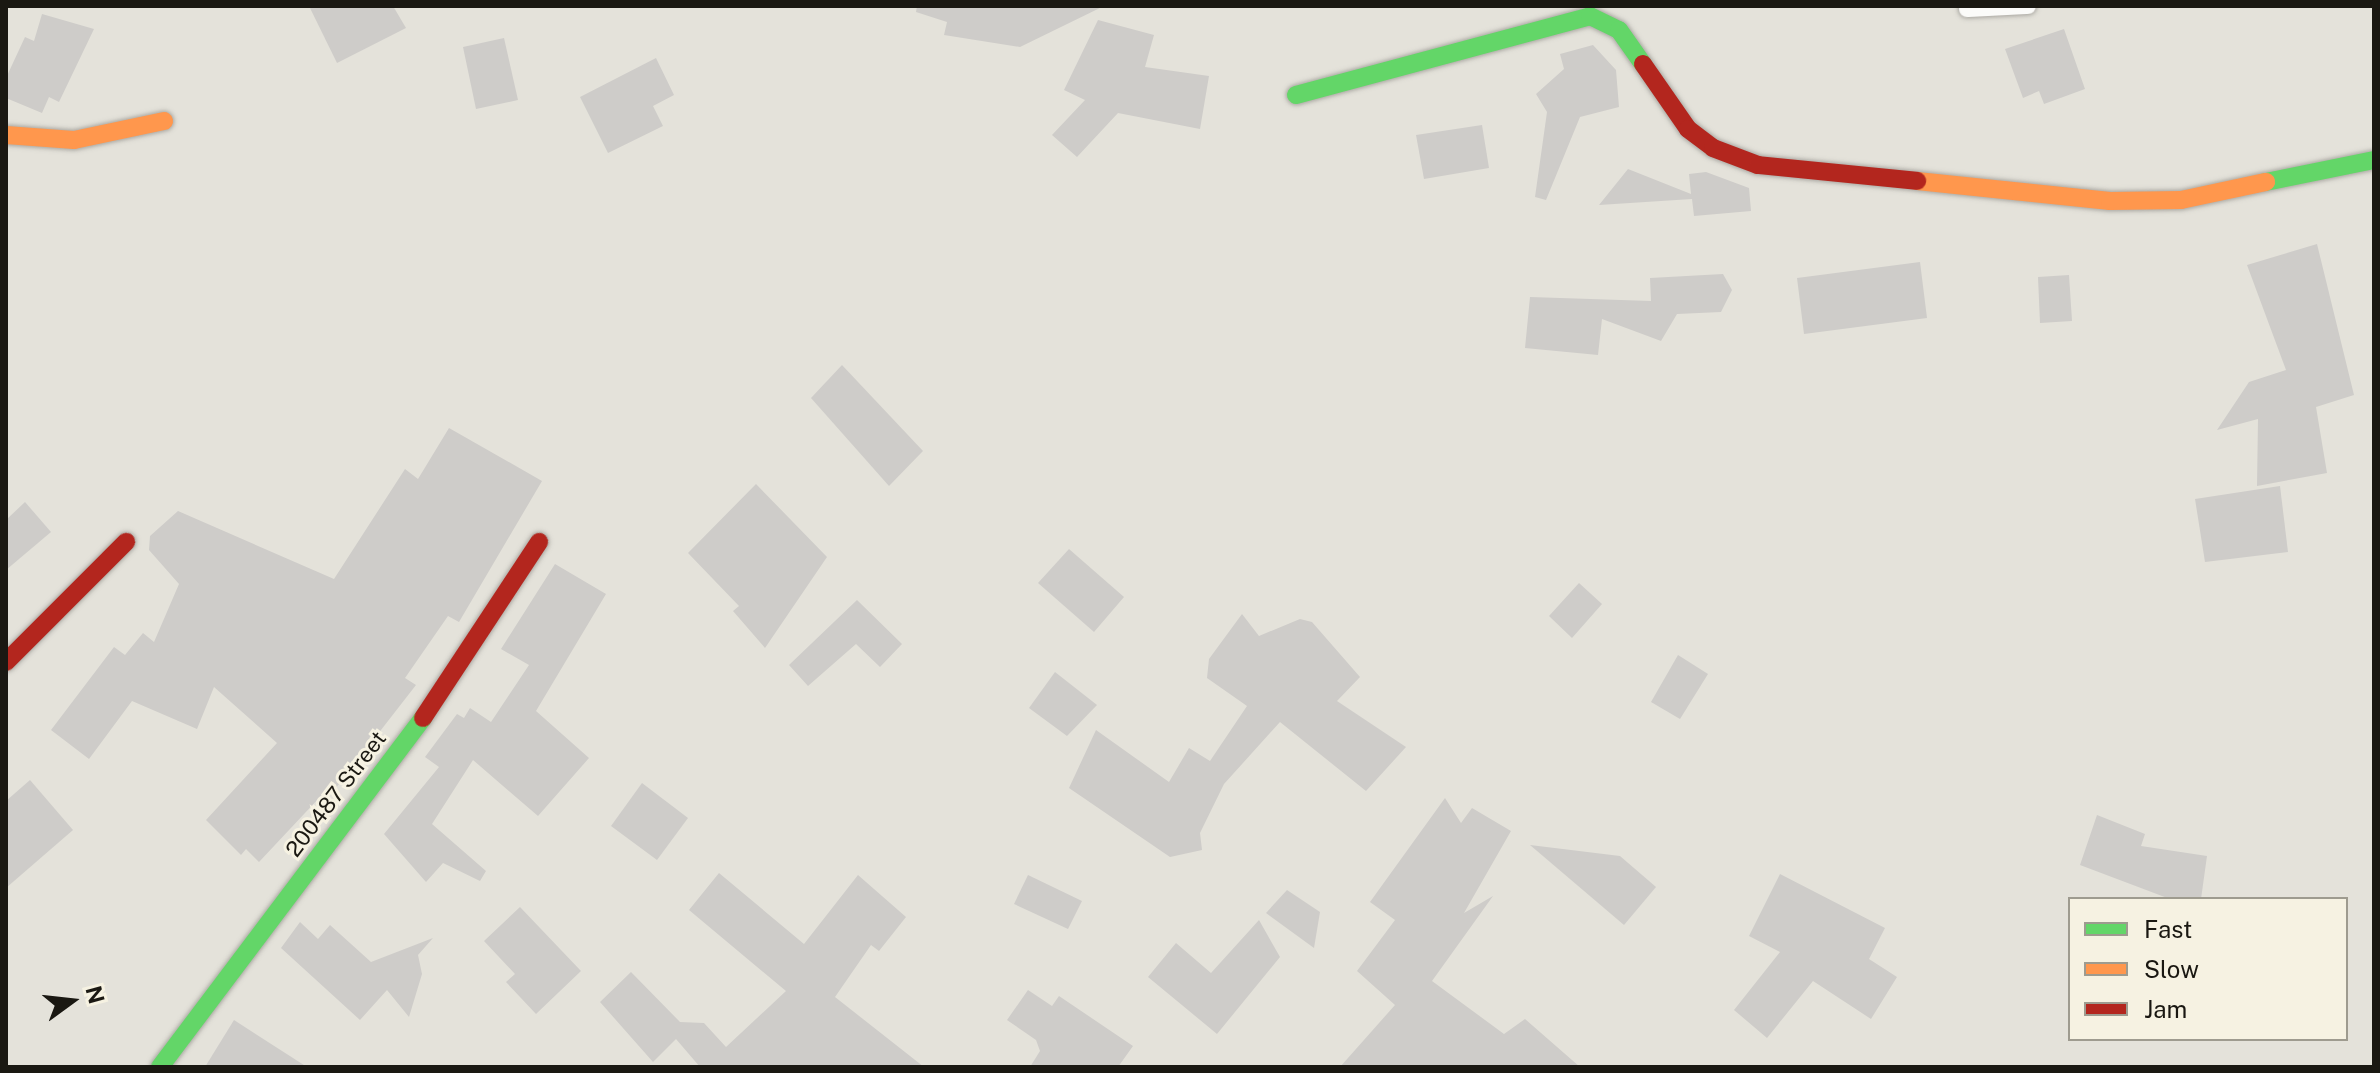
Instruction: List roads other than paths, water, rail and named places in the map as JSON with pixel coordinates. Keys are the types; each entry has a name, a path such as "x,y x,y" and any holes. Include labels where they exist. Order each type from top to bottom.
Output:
{"street":[{"path":"1296,95 1590,16 1619,30 1688,129 1713,148 1758,165 2124,201 2181,200 2374,160"},
{"path":"6,135 74,140 164,121"},
{"path":"6,662 126,542"},
{"name":"200487 Street","path":"160,1067 455,675 539,542"}],"lane":[{"path":"1967,9 2028,6"}]}
